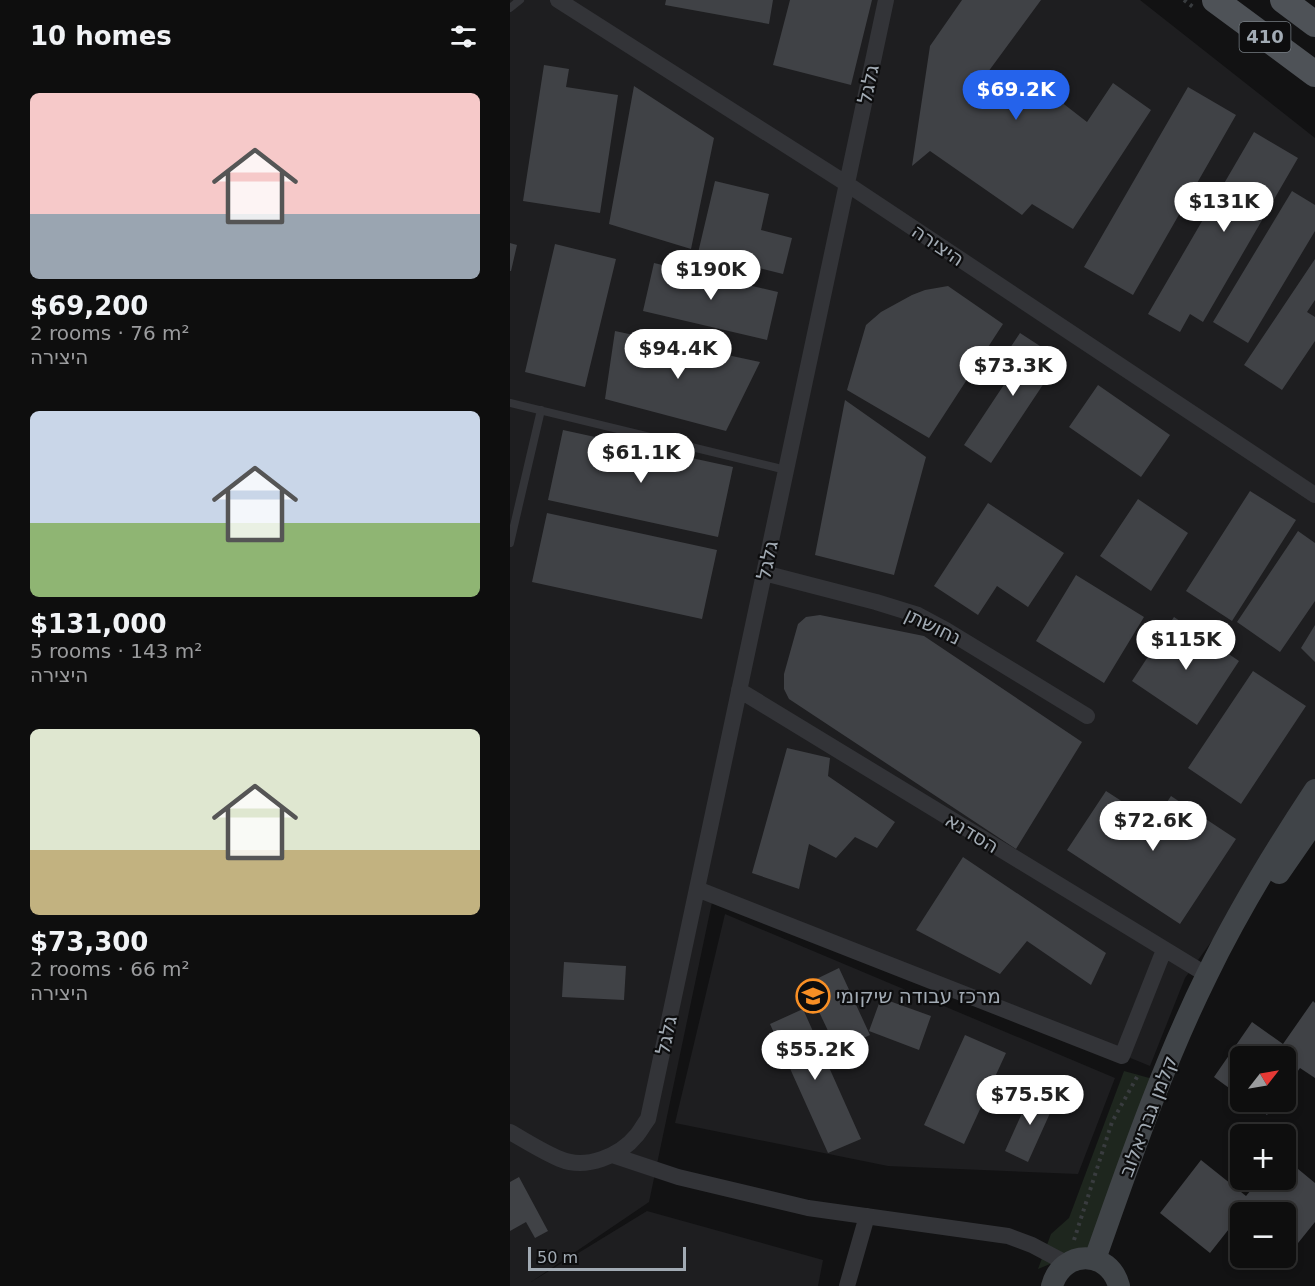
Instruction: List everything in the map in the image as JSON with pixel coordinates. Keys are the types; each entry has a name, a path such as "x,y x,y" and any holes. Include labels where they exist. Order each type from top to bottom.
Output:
{"main road":[{"name":"410","path":"1215,0 1315,74"},
{"name":"410","path":"1283,0 1315,24"}],"street":[{"name":"היצירה","path":"558,0 847,184 1315,495"},
{"name":"גלגל","path":"612,1155 637,1136 648,1119 886,0"},
{"name":"נחושתן","path":"764,573 918,615 1087,716"},
{"name":"הסדנא","path":"739,690 1207,975"},
{"name":"קלמן גבריאלוב","path":"1095,1259 1150,1106 1207,975 1240,912 1315,790"},
{"name":"קלמן גבריאלוב","path":"1207,975 1315,821"},
{"path":"697,889 1122,1056 1164,950"},
{"path":"510,1132 561,1160 576,1163 592,1162 612,1155 678,1178 808,1208 1008,1236 1032,1245 1066,1263"},
{"path":"847,1286 867,1216"},
{"path":"1052,1286 1056,1274 1066,1263 1078,1258 1095,1259 1107,1266 1113,1272 1119,1286"}],"lane":[{"path":"510,8 520,0"},
{"path":"510,402 786,470"},
{"path":"510,543 541,410"}],"shaded area":[{"path":"510,0 1140,0 1315,138 1315,780 1214,938 1185,978 1150,1066 715,888 649,1202 531,1282 647,1211 823,1260 818,1286 510,1286"},
{"name":"מרכז עבודה שיקומי","path":"725,914 1115,1078 1078,1174 888,1166 675,1123"},
{"path":"1124,1071 1153,1079 1091,1247 1038,1269 1051,1234 1069,1218"}],"building":[{"path":"666,0 773,0 769,24 665,5"},
{"path":"790,0 872,0 851,85 773,65"},
{"path":"962,0 1041,0 977,87 1020,111 1038,84 1087,122 1113,83 1151,110 1073,229 1032,204 1022,215 930,151 912,166 930,46"},
{"path":"544,65 569,69 566,87 618,95 600,213 523,201"},
{"path":"634,86 714,138 691,249 609,224"},
{"path":"1188,87 1236,115 1133,295 1084,267"},
{"path":"1254,132 1298,158 1203,322 1190,314 1180,332 1148,314"},
{"path":"715,181 769,194 761,230 792,238 783,274 698,253"},
{"path":"1292,191 1315,205 1315,231 1248,343 1213,322"},
{"path":"510,243 517,245 511,271 510,271"},
{"path":"555,244 616,259 585,387 525,372"},
{"path":"1315,259 1315,300 1307,312 1315,317 1315,341 1282,390 1244,365"},
{"path":"654,263 778,292 767,340 643,311"},
{"path":"948,286 1003,324 929,438 847,390 866,325 881,312 912,295"},
{"path":"615,331 760,362 726,431 605,399"},
{"path":"1020,333 1060,359 991,463 964,445 1017,365 1004,357"},
{"path":"1098,385 1170,435 1141,477 1069,427"},
{"path":"845,400 926,457 894,575 815,555"},
{"path":"563,430 733,467 718,537 548,500"},
{"path":"1250,491 1296,520 1232,621 1186,591"},
{"path":"1138,499 1188,533 1151,591 1100,556"},
{"path":"988,503 1064,553 1028,607 997,586 978,615 934,586"},
{"path":"547,513 717,550 702,619 532,582"},
{"path":"1298,531 1315,543 1315,601 1280,652 1237,622"},
{"path":"1076,575 1144,617 1104,683 1036,641"},
{"path":"820,615 924,636 1082,742 1016,849 789,699 784,689 784,674 798,624 806,617"},
{"path":"1174,617 1239,661 1197,725 1132,681"},
{"path":"1315,625 1315,662 1301,648"},
{"path":"1253,671 1306,706 1241,804 1188,768"},
{"path":"787,748 830,758 828,776 895,822 877,848 855,837 836,858 809,844 799,889 752,873"},
{"path":"1106,791 1154,822 1171,796 1236,839 1180,924 1067,850"},
{"path":"963,857 1106,953 1091,985 1027,941 1000,974 916,930"},
{"path":"564,962 626,966 624,1000 562,997"},
{"path":"839,968 870,1035 837,1050 806,984"},
{"path":"881,998 931,1016 919,1050 869,1031"},
{"path":"1313,1001 1315,1003 1315,1078 1300,1068 1296,1074 1296,1046 1235,1046 1252,1022 1283,1044"},
{"path":"803,1009 861,1139 828,1153 770,1024"},
{"path":"965,1035 1006,1053 964,1144 924,1125"},
{"path":"1230,1054 1230,1089 1214,1077"},
{"path":"1032,1091 1055,1102 1028,1162 1005,1151"},
{"path":"1201,1160 1230,1183 1230,1190 1238,1190 1246,1196 1251,1190 1296,1190 1296,1167 1315,1183 1315,1222 1296,1246 1296,1202 1230,1202 1230,1228 1210,1253 1160,1213"},
{"path":"519,1177 548,1231 535,1238 526,1222 510,1231 510,1182"}],"place":[{"name":"מרכז עבודה שיקומי","path":"813,996"}]}
